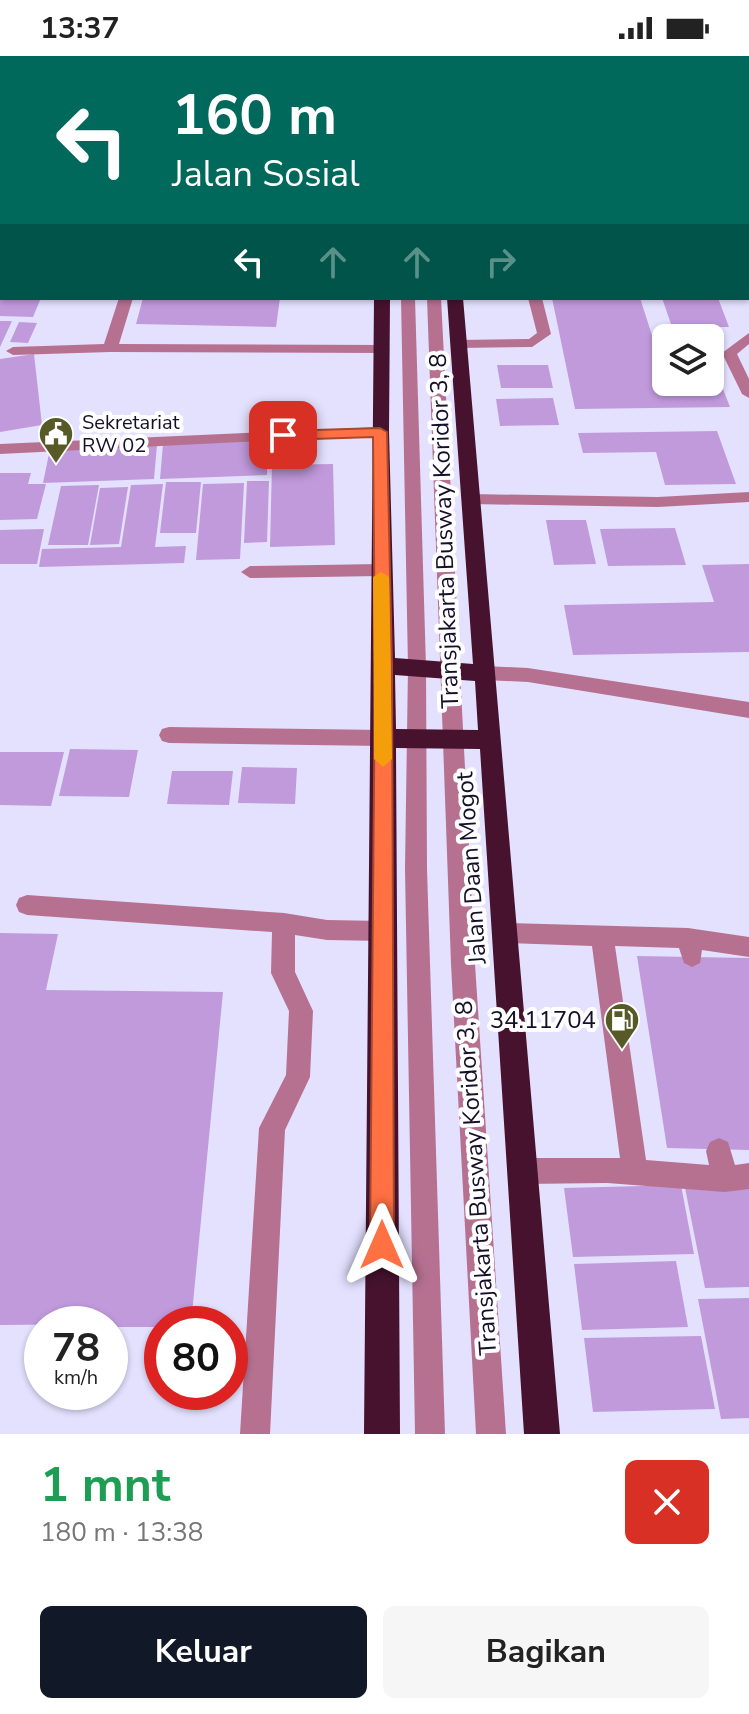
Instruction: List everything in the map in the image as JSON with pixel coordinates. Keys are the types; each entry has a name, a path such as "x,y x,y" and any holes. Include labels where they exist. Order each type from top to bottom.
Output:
{"highway":[{"path":"382,300 382,1434"},
{"name":"Jalan Daan Mogot","path":"455,300 542,1434"},
{"path":"384,666 485,673"},
{"path":"383,738 491,740"}],"street":[{"path":"110,348 125,300"},
{"name":"Transjakarta Busway Koridor 3, 8","path":"408,300 417,667 416,869 430,1434"},
{"name":"Transjakarta Busway Koridor 3, 8","path":"434,300 447,557 452,739 491,1434"},
{"path":"458,344 532,343 538,340 544,334 536,300"},
{"path":"749,337 729,353 749,394"},
{"path":"13,351 110,348 383,349"},
{"path":"0,449 380,432"},
{"path":"470,499 658,502 749,497"},
{"path":"250,572 381,570"},
{"path":"485,673 528,675 749,710"},
{"path":"169,735 383,738"},
{"path":"27,905 284,923 327,930 383,931"},
{"path":"255,1434 272,1128 298,1077 301,1011 283,973 284,923"},
{"path":"506,933 602,936 690,947 749,947"},
{"path":"602,936 635,1172"},
{"path":"719,1151 737,1178"},
{"path":"523,1171 635,1172 737,1178"}],"building":[{"path":"0,300 40,300 33,317 0,316"},
{"path":"142,300 280,300 276,327 136,324"},
{"path":"552,300 641,300 652,335 652,396 724,396 724,392 730,407 575,409"},
{"path":"663,300 719,300 729,327 724,327 724,324 671,324"},
{"path":"0,321 12,321 0,347"},
{"path":"19,322 37,323 28,343 10,342"},
{"path":"34,354 42,425 0,432 0,359"},
{"path":"497,365 548,365 553,388 501,388"},
{"path":"553,398 559,425 500,426 496,399"},
{"path":"717,431 736,484 665,485 656,452 583,453 578,433"},
{"path":"267,440 267,475 160,479 163,444"},
{"path":"157,445 154,479 43,483 50,449"},
{"path":"333,464 335,545 270,547 272,465"},
{"path":"0,473 31,473 28,484 46,484 37,519 0,520"},
{"path":"247,481 269,481 267,542 244,543"},
{"path":"166,482 201,482 196,533 160,533"},
{"path":"244,483 240,559 196,560 203,484"},
{"path":"163,484 155,547 186,546 184,563 39,567 42,549 121,547 131,485"},
{"path":"99,485 88,545 48,545 61,486"},
{"path":"128,487 119,544 90,545 100,488"},
{"path":"546,520 586,520 596,564 554,565"},
{"path":"675,528 686,565 608,566 600,529"},
{"path":"44,529 37,564 0,564 0,530"},
{"path":"749,564 749,652 573,655 564,605 714,602 702,565"},
{"path":"70,749 138,750 129,797 59,796"},
{"path":"0,752 64,752 51,806 0,805"},
{"path":"242,767 297,768 295,804 238,803"},
{"path":"172,771 233,771 229,805 167,804"},
{"path":"0,933 58,934 46,990 223,992 193,1306 144,1306 144,1327 128,1327 128,1306 24,1306 24,1325 0,1325"},
{"path":"637,956 749,958 749,1150 667,1148"},
{"path":"749,1182 749,1287 705,1288 684,1183"},
{"path":"681,1185 694,1254 573,1257 564,1188"},
{"path":"676,1261 688,1327 582,1330 574,1264"},
{"path":"749,1298 749,1418 721,1419 698,1299"},
{"path":"701,1336 715,1409 593,1412 584,1338"}],"slow traffic":[{"path":"381,577 383,759"}],"place":[{"name":"Sekretariat RW 02","path":"56,465"},
{"name":"34.11704","path":"622,1051"}],"route":[{"path":"283,435 380,432 384,666 382,1245"}]}
